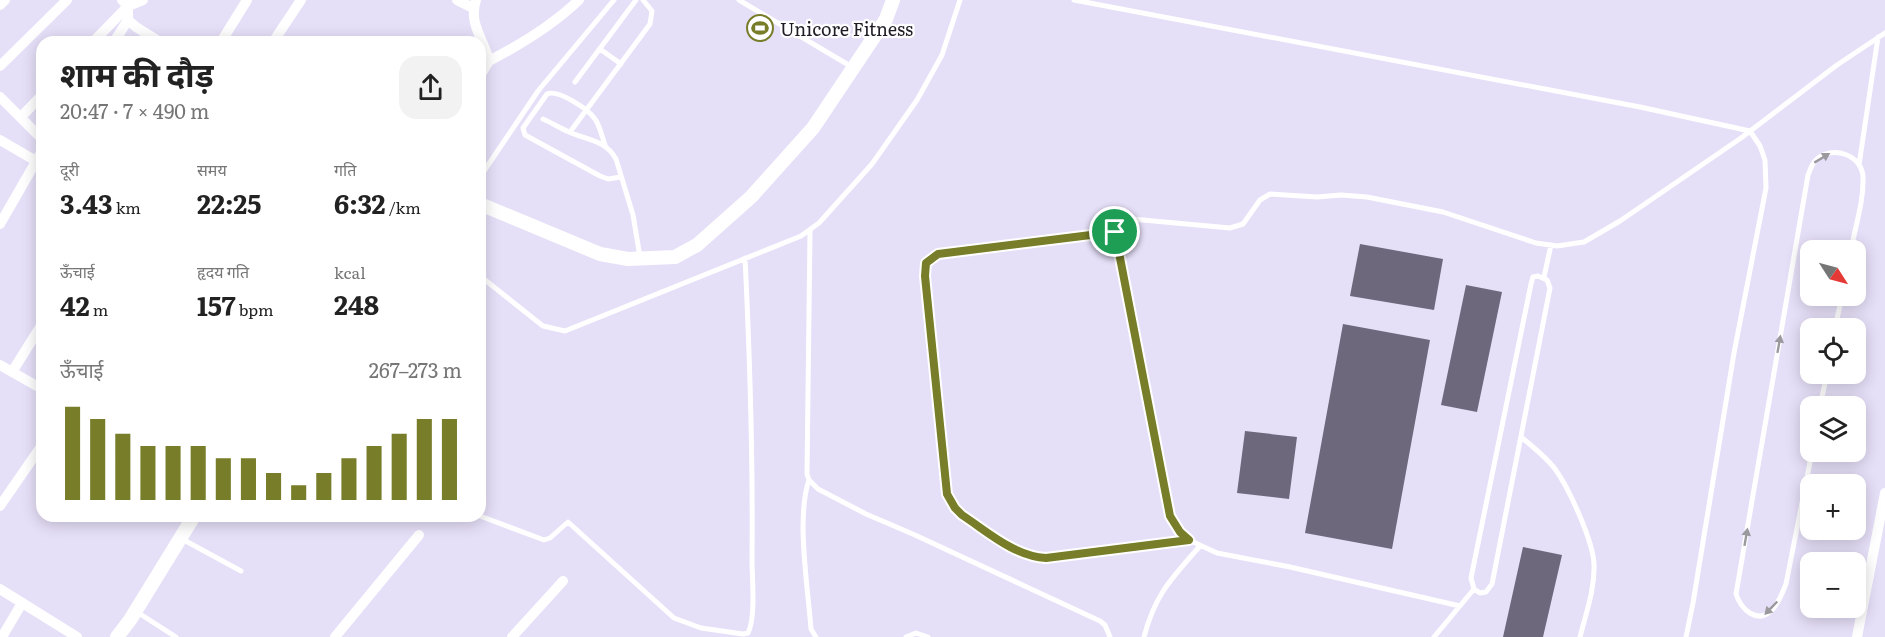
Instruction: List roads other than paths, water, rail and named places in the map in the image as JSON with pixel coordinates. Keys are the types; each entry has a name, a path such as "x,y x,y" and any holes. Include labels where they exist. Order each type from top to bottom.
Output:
{"street":[{"path":"0,5 5,0"},
{"path":"0,66 67,0"},
{"path":"98,36 125,3 143,0"},
{"path":"225,36 247,0"},
{"path":"277,36 301,0"},
{"path":"457,0 474,4 473,20 480,36"},
{"path":"486,66 489,61 513,49 541,30 579,0"},
{"path":"486,207 600,255 628,259 675,256 697,245 752,197 813,128 886,19 893,0"},
{"path":"125,3 128,20 150,36"},
{"path":"118,36 128,20"},
{"path":"486,49 489,61"},
{"path":"0,97 36,133"},
{"path":"21,117 36,101"},
{"path":"0,140 36,161 1,220"},
{"path":"12,372 36,334"},
{"path":"0,364 36,386"},
{"path":"0,506 36,454"},
{"path":"1857,637 1885,493"},
{"path":"117,637 190,522"},
{"path":"335,637 419,535"},
{"path":"512,637 563,581"},
{"path":"0,589 78,637"},
{"path":"2,637 22,603"}],"lane":[{"path":"486,168 538,91 614,0"},
{"path":"575,82 636,0"},
{"path":"570,132 650,24 652,11 642,0"},
{"path":"739,0 853,68"},
{"path":"486,281 543,326 565,331 810,231 872,164 917,100 942,55 960,0"},
{"path":"1074,0 1640,107 1750,131 1761,146 1765,160 1766,188 1734,353 1686,637"},
{"path":"1460,606 1290,567 1217,553 1189,540 1180,532 1170,516 1115,232 1119,222 1132,219 1235,227 1243,224 1260,200 1270,194 1317,197 1341,195 1367,197 1443,212 1508,235 1551,245 1584,242 1750,131 1885,33"},
{"path":"1853,240 1863,176 1859,165 1878,37"},
{"path":"600,49 621,64"},
{"path":"621,177 600,176 524,132 523,128 528,118 547,94 550,92 558,94 586,110 598,123 605,145 616,159 633,214 640,258"},
{"path":"543,119 605,145"},
{"path":"1810,462 1786,584 1771,611 1764,615 1752,616 1744,610 1736,594 1808,176 1818,158 1827,154 1843,153 1859,165"},
{"path":"810,231 807,462 809,480 803,503 811,629 816,637"},
{"path":"1115,232 938,254 926,263 925,276 947,494 962,515 1013,549 1033,557 1046,558 1189,540"},
{"path":"1544,277 1551,245"},
{"path":"486,518 544,540 550,538 568,522 674,618 701,628 748,633 752,608 752,517 746,258"},
{"path":"1533,277 1544,277 1550,288 1492,584 1483,594 1474,589 1471,578 1531,284 1533,277"},
{"path":"1521,437 1555,469 1590,543 1593,555 1593,586 1580,637"},
{"path":"809,480 818,489 878,520 1094,618 1105,625 1110,637"},
{"path":"181,535 242,571"},
{"path":"1143,637 1150,613 1160,594 1200,546"},
{"path":"1434,637 1474,589"},
{"path":"135,611 176,637"},
{"path":"906,637 916,633 928,637"}],"place":[{"name":"Unicore Fitness","path":"760,28"}]}
